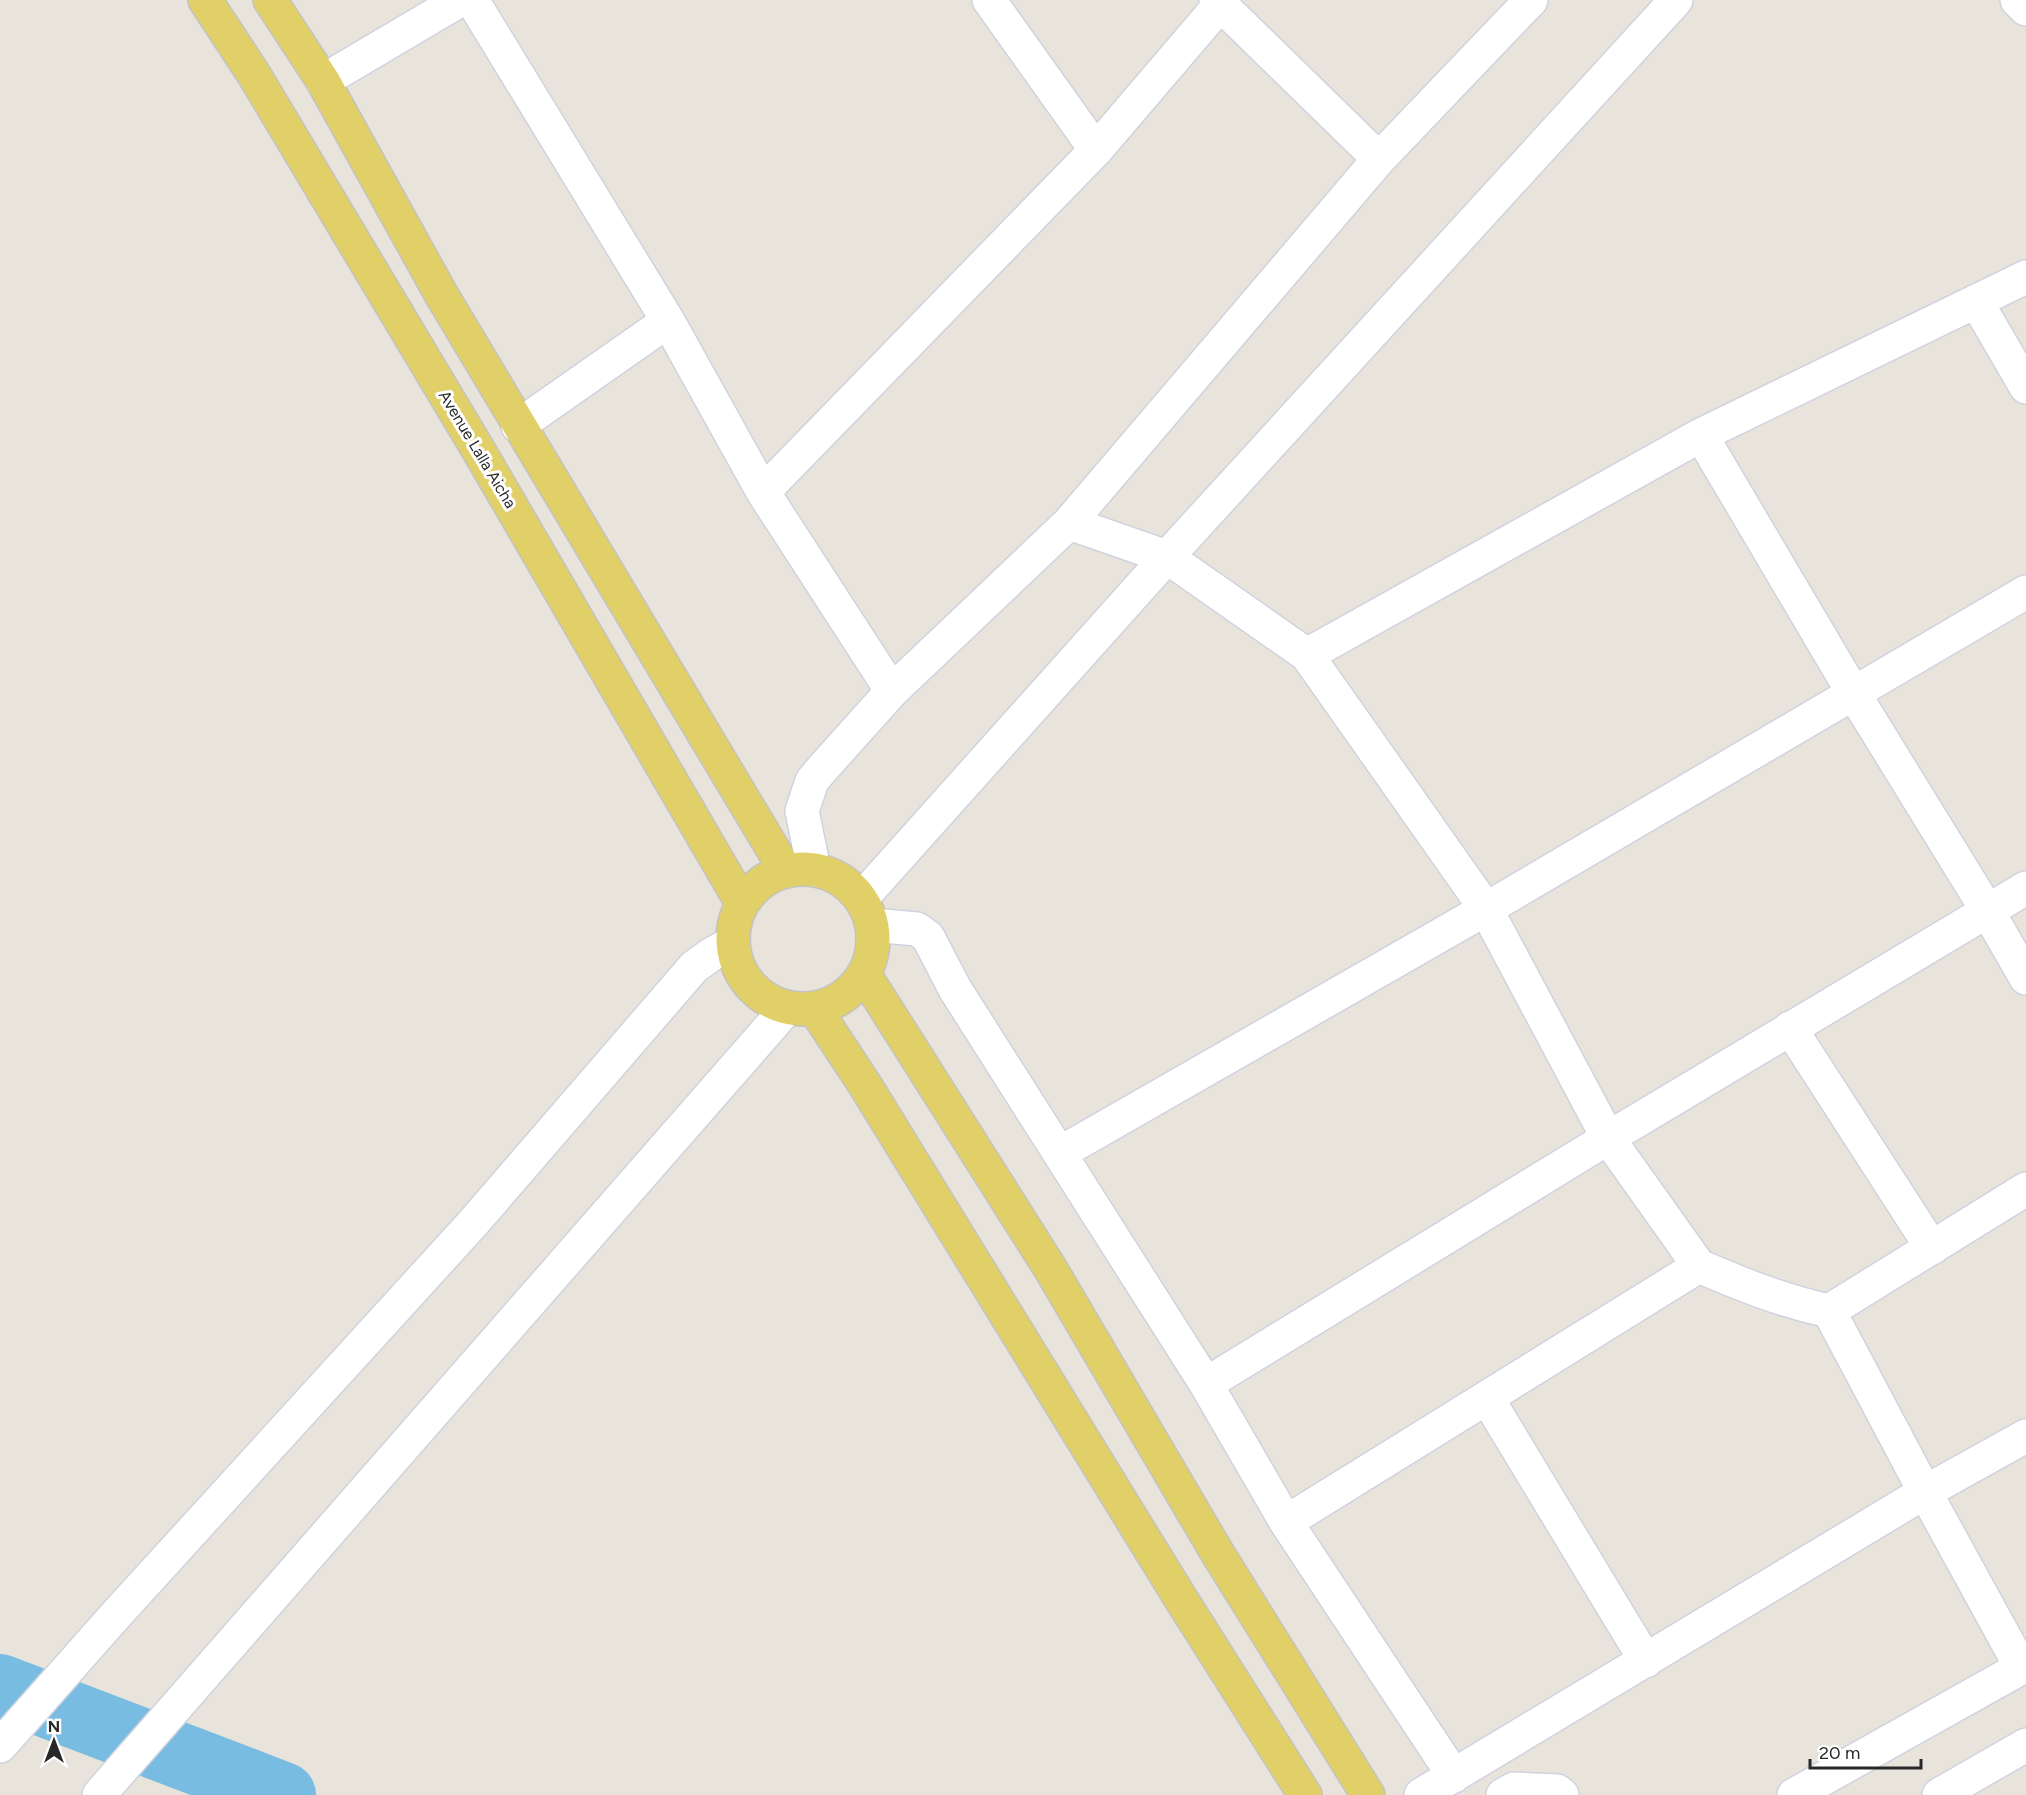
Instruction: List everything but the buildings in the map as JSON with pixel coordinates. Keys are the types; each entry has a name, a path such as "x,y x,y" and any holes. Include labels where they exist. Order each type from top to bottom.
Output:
{"main road":[{"name":"Avenue Lalla Aicha","path":"205,0 253,73 479,451 742,903"},
{"path":"270,0 323,81 441,294 518,426 800,870"},
{"path":"801,1008 843,996 864,974 873,951 866,912 841,879 800,870 761,883 742,903 734,922 732,943 740,973 760,995 801,1008 865,1085 1305,1795"},
{"path":"864,974 1050,1268 1218,1554 1368,1795"}],"street":[{"path":"323,81 460,0"},
{"path":"472,0 668,321 763,492 892,691"},
{"path":"989,0 1096,150"},
{"path":"800,870 802,812 812,782 822,769 892,691 1069,523 1379,159 1531,0"},
{"path":"1454,1776 1286,1521 1206,1384 955,988 928,937 916,929 866,912 1167,557 1676,0"},
{"path":"2017,0 2026,9"},
{"path":"763,492 1096,150 1220,2 1379,159"},
{"path":"1307,655 1701,435 2026,277"},
{"path":"1976,300 2026,387"},
{"path":"518,426 668,321"},
{"path":"1701,435 2026,978"},
{"path":"1069,523 1167,557 1307,655 1486,909 1608,1138 1699,1266 1764,1294 1829,1311 2026,1189"},
{"path":"1060,1153 1486,909 2026,592"},
{"path":"1206,1384 1608,1138 2026,888"},
{"path":"0,1746 114,1617 473,1223 694,967 732,943"},
{"path":"99,1795 801,1008"},
{"path":"1790,1028 1932,1248"},
{"path":"1286,1521 1699,1266"},
{"path":"1794,1795 2024,1666 1925,1492 1829,1311"},
{"path":"1486,1398 1646,1661"},
{"path":"1421,1795 1925,1492 2026,1436"},
{"path":"1939,1795 2026,1745"},
{"path":"1503,1795 1514,1789 1557,1791 1562,1795"}],"waterway":[{"path":"0,1687 283,1795"}]}
